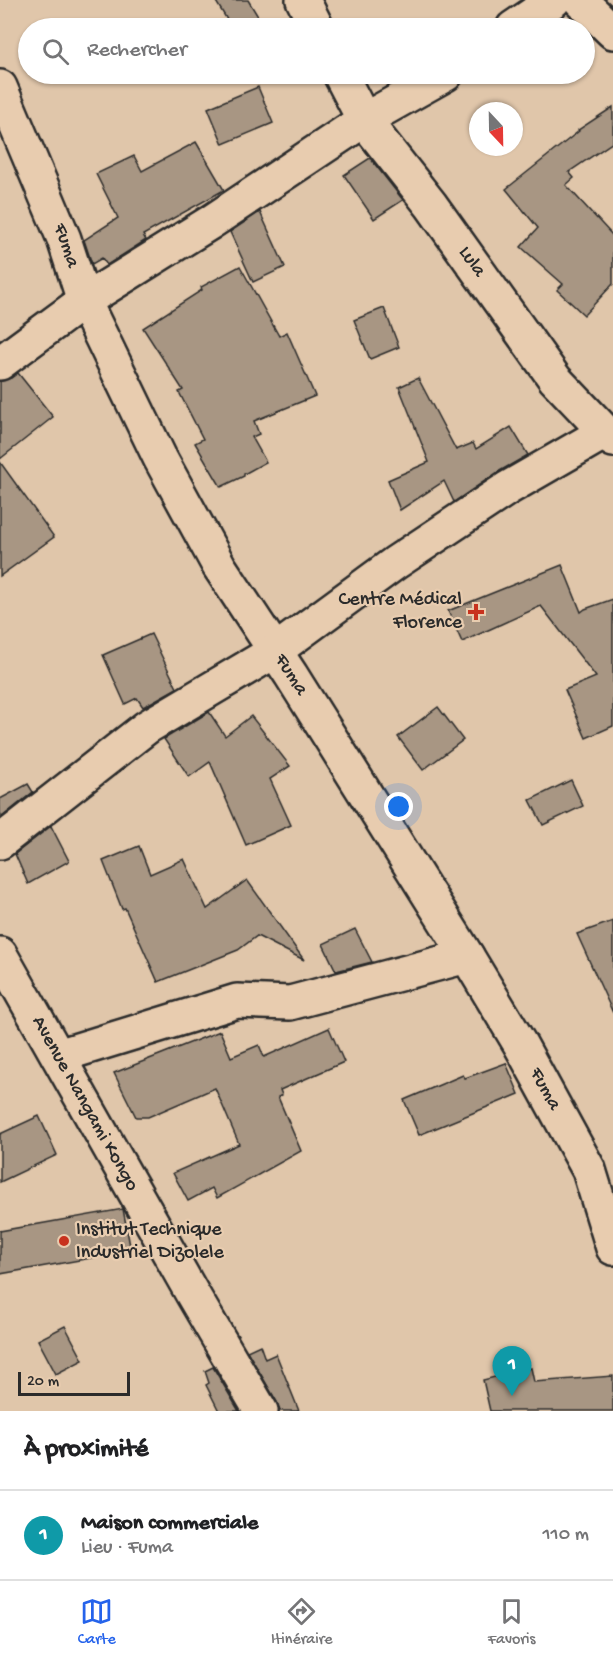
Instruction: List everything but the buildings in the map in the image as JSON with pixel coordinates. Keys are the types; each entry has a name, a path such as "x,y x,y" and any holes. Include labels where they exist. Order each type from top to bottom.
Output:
{"street":[{"path":"303,0 312,18"},
{"path":"528,18 554,0"},
{"path":"580,0 613,32"},
{"name":"Lula","path":"345,84 364,120 431,204 555,379 609,436"},
{"path":"0,363 84,301 211,222 364,120 428,84"},
{"name":"Fuma","path":"0,87 64,239 84,301 170,478 219,566 276,651 520,1044 589,1170 613,1248"},
{"path":"0,842 147,727 276,651 395,563 508,488 609,436"},
{"name":"Avenue Nangami Kongo","path":"0,954 261,1411"},
{"path":"58,1056 237,1001 290,1003 467,956"}],"place":[{"name":"Centre Médical Florence","path":"476,612"},
{"name":"Institut Technique Industriel Dizolele","path":"64,1241"},
{"name":"Maison commerciale","path":"512,1396"}]}
